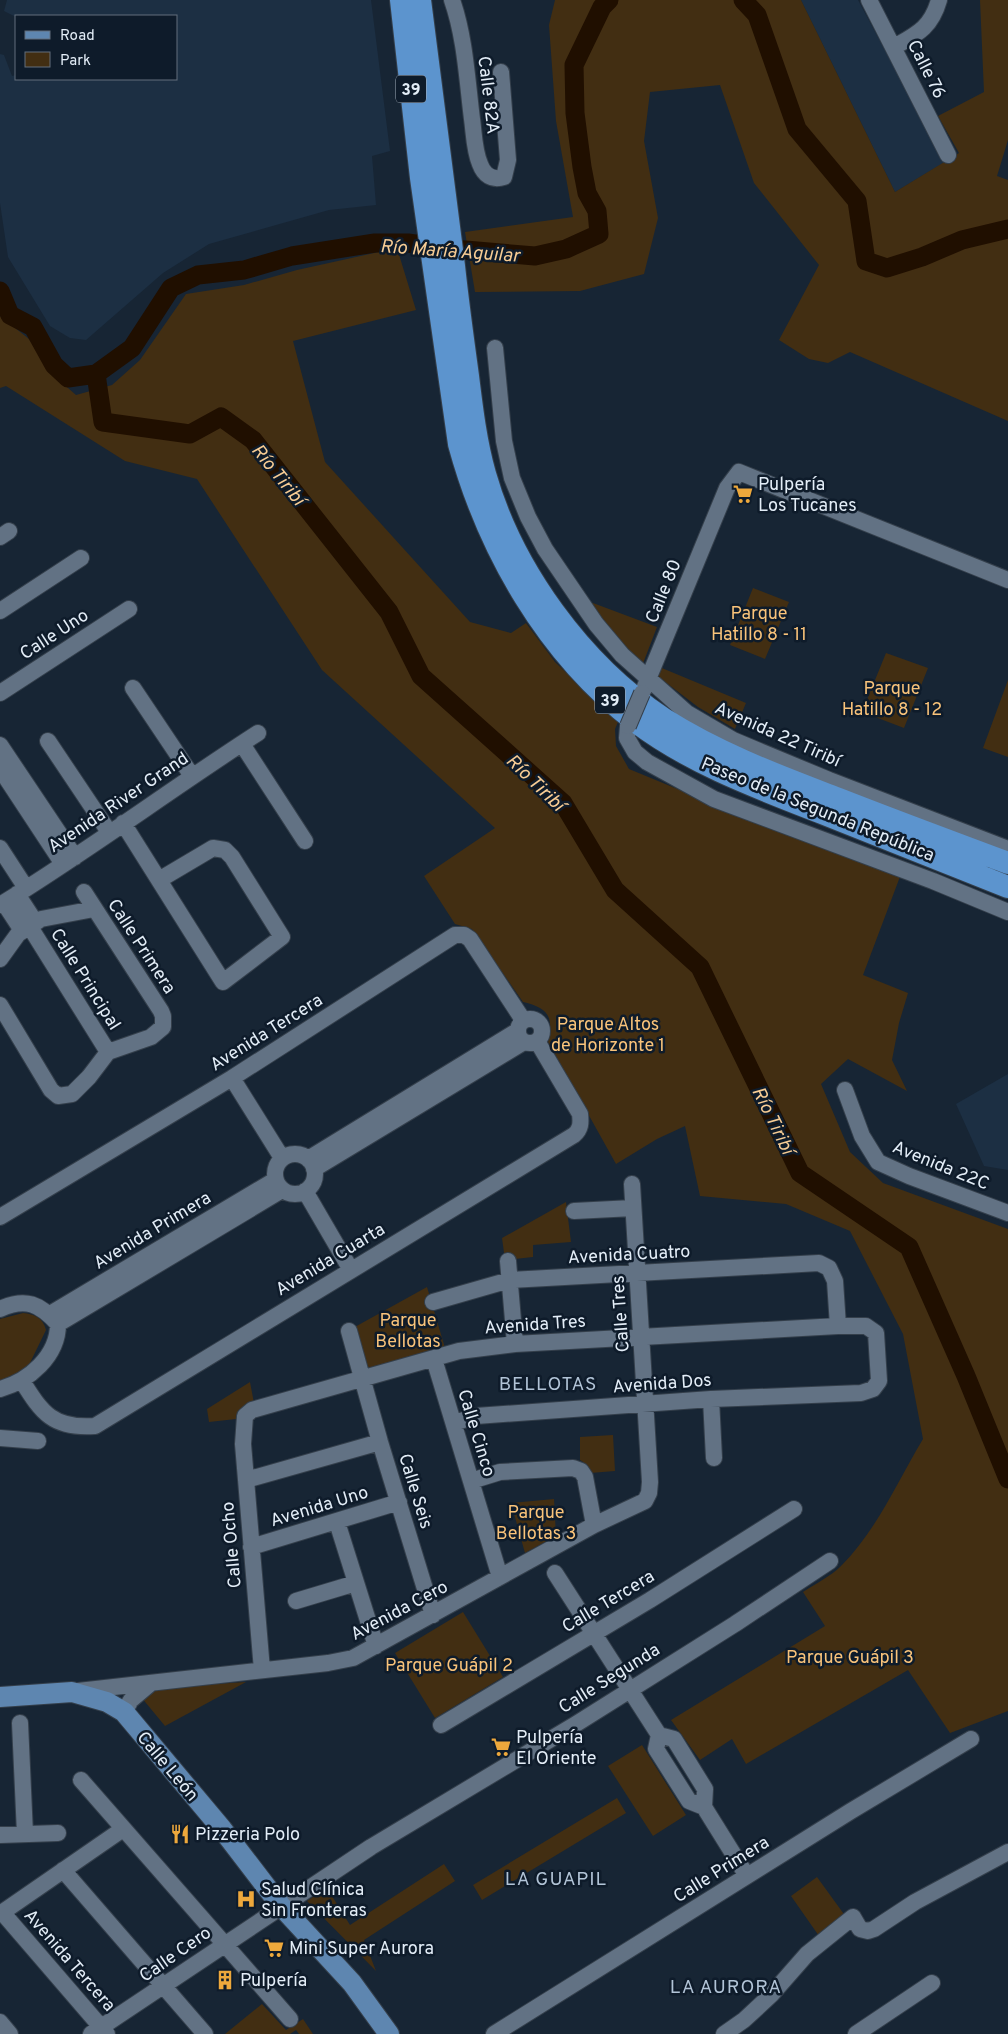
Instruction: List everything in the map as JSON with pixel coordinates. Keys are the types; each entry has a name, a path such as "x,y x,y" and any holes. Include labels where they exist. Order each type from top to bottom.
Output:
{"highway":[{"path":"389,0 408,62"},
{"name":"Paseo de la Segunda República","path":"401,0 408,62 431,176 448,305 459,444 469,480 482,511 505,562 530,605 552,637 611,701 636,722 681,752 772,794 1008,887"},
{"name":"Paseo de la Segunda República","path":"420,0 431,176"},
{"name":"Paseo de la Segunda República","path":"448,305 485,473 497,509 522,561 544,598 558,617 621,686 646,706 718,750 756,768 1008,863"}],"main road":[{"name":"Calle León","path":"0,1697 72,1692 107,1702 124,1712 222,1829 281,1906 352,1983 389,2034"}],"street":[{"name":"Calle 82A","path":"452,0 462,41 476,152 485,174 491,178 498,179 504,176 508,160 501,72"},
{"name":"Calle 76","path":"869,0 948,155"},
{"path":"894,47 920,32 926,26 934,14 939,0"},
{"name":"Avenida 22 Tiribí","path":"495,348 504,441 512,478 541,541 574,593 645,686 733,740 838,783 1008,848"},
{"name":"Calle 80","path":"1008,580 739,472 727,488 628,726 627,738 635,752 647,762 714,800 924,878 1008,912"},
{"path":"0,612 81,558"},
{"name":"Calle Uno","path":"0,693 129,609"},
{"path":"134,688 192,776"},
{"name":"Avenida River Grand","path":"12,897 258,734"},
{"path":"48,741 159,880 223,982 282,937 232,857 225,850 213,848 159,880"},
{"path":"242,744 305,841"},
{"path":"2,748 69,860"},
{"name":"Calle Principal","path":"0,848 12,897 32,917 30,927 108,1052"},
{"name":"Calle Primera","path":"84,892 161,1012 164,1024 160,1032 151,1037 108,1052"},
{"path":"0,959 18,934 41,919 94,909"},
{"name":"Avenida Tercera","path":"0,1217 232,1078 456,935 464,935 470,939 525,1034"},
{"path":"0,1005 51,1090 58,1096 65,1096 78,1090 108,1052"},
{"path":"311,1164 525,1034"},
{"name":"Avenida Cuarta","path":"22,1380 40,1410 57,1421 77,1427 95,1426 579,1130 581,1123 580,1114 525,1034"},
{"path":"232,1078 282,1158"},
{"name":"Avenida 22C","path":"845,1090 862,1136 878,1162 1008,1213"},
{"path":"291,1154 300,1154 311,1164 314,1177 311,1185 305,1191 298,1194 290,1193 279,1185 274,1172 282,1158 291,1154"},
{"name":"Calle Tres","path":"632,1184 650,1482 645,1500"},
{"name":"Avenida Primera","path":"54,1319 279,1185"},
{"path":"305,1191 351,1270"},
{"path":"574,1211 633,1208"},
{"path":"508,1261 515,1344"},
{"name":"Avenida Cuatro","path":"434,1302 510,1280 819,1263 829,1268 835,1280 838,1326"},
{"path":"0,1389 22,1380 40,1366 49,1353 58,1332 54,1319 36,1305 27,1303 2,1305"},
{"name":"Avenida Tres","path":"245,1416 252,1410 459,1351 515,1344 838,1326"},
{"name":"Avenida Dos","path":"454,1423 476,1416 711,1399 861,1393 873,1389 879,1381 876,1333 866,1326 838,1326"},
{"name":"Calle Seis","path":"348,1331 433,1615"},
{"name":"Calle Cinco","path":"434,1359 500,1577"},
{"path":"711,1399 714,1458"},
{"name":"Calle Ocho","path":"245,1416 243,1444 262,1670"},
{"path":"0,1438 38,1441"},
{"path":"246,1480 380,1442"},
{"path":"471,1481 500,1472 573,1468 581,1471 585,1477 594,1525"},
{"name":"Avenida Cero","path":"72,1692 328,1663 353,1658 594,1525 645,1500"},
{"name":"Avenida Uno","path":"251,1547 399,1502"},
{"name":"Calle Tercera","path":"441,1725 794,1509"},
{"path":"337,1522 376,1646"},
{"name":"Calle Segunda","path":"281,1906 371,1847 491,1776 735,1624 830,1561"},
{"path":"555,1573 659,1735 674,1739 706,1789 704,1807 747,1876"},
{"path":"296,1601 356,1583"},
{"path":"124,1712 131,1700 150,1684"},
{"path":"20,1723 25,1834"},
{"name":"Calle Primera","path":"494,2034 971,1739"},
{"path":"81,1780 290,2019"},
{"path":"1,1913 123,1829"},
{"path":"0,1835 58,1832"},
{"path":"724,2034 744,2020 771,1995 807,1954 852,1918 860,1929 868,1932 915,1902 1008,1852"},
{"path":"63,1870 205,2034"},
{"name":"Calle Cero","path":"100,2032 281,1906"},
{"name":"Avenida Tercera","path":"1,1913 100,2032"},
{"path":"856,2034 932,1984"},
{"path":"0,2022 10,2034"}],"shaded area":[{"path":"7,0 371,0 390,151 372,156 376,205 329,210 209,244 163,273 86,340 70,338 50,326 8,257 0,203 0,54 4,55 12,76 15,75 15,80 178,80 178,15 15,16 4,11"},
{"path":"801,0 858,0 945,162 895,192"},
{"path":"1008,1074 1008,1170 984,1166 956,1104"}],"green space":[{"path":"555,0 801,0 895,192 959,153 938,116 984,92 980,0 1008,0 1008,140 997,176 1008,180 1008,421 850,352 828,363 809,359 779,340 819,265 754,183 720,85 650,92 644,141 658,218 644,274 580,291 475,292 465,232 573,217 556,121 549,25"},
{"path":"397,248 416,310 293,341 325,462 470,622 511,633 526,623 555,662 618,722 615,729 616,746 629,769 738,814 901,874 863,975 908,993 899,1023 892,1060 907,1091 848,1059 821,1084 850,1152 883,1183 1008,1229 1008,1711 950,1733 908,1670 746,1764 732,1739 700,1760 671,1720 825,1626 803,1592 837,1570 854,1552 886,1505 923,1439 903,1334 850,1231 786,1204 700,1196 685,1126 657,1139 616,1164 548,1042 550,1026 547,1014 538,1007 523,1002 472,929 455,924 424,876 495,828 322,670 197,479 125,461 6,386 0,388 0,316 29,339 52,374 76,395 112,385 140,360 186,294 244,285 297,270"},
{"name":"Parque Hatillo 8 - 11","path":"753,588 789,602 765,659 730,645"},
{"path":"585,600 657,627 642,666"},
{"name":"Parque Hatillo 8 - 12","path":"886,653 928,668 904,728 862,712"},
{"path":"657,666 746,703 735,729 698,707 660,678 657,675"},
{"path":"1008,680 1008,757 983,748"},
{"path":"566,1202 571,1242 533,1245 533,1257 505,1260 502,1238"},
{"name":"Parque Bellotas","path":"427,1287 445,1348 367,1374 353,1328"},
{"path":"23,1313 38,1317 43,1322 46,1330 29,1365 0,1385 0,1319"},
{"path":"250,1382 254,1403 238,1411 236,1419 209,1422 207,1409"},
{"path":"613,1435 615,1471 590,1473 586,1464 580,1460 580,1437"},
{"name":"Parque Bellotas 3","path":"554,1499 556,1536 525,1553 511,1503"},
{"name":"Parque Guápil 2","path":"463,1612 503,1677 435,1718 395,1653"},
{"path":"246,1682 165,1726 141,1697 151,1688"},
{"path":"642,1745 686,1815 653,1836 608,1766"},
{"path":"617,1798 626,1813 482,1900 473,1885"},
{"path":"444,1864 455,1881 364,1940 376,1971 307,1901 327,1888 350,1925"},
{"path":"817,1877 846,1917 819,1936 791,1896"},
{"path":"262,2004 286,2030 303,2019 313,2034 299,2034 296,2030 290,2034 225,2034"}],"waterway":[{"name":"Río María Aguilar","path":"0,291 10,315 33,327 54,365 68,378 96,374 132,348 171,288 198,275 244,270 292,256 375,243 408,243 442,248 535,256 566,249 599,234 597,211 587,193 582,167 575,113 574,65 602,7 609,0"},
{"name":"Río María Aguilar","path":"743,0 757,15 797,129 857,201 866,261 887,268 922,257 962,240 1008,229"},
{"name":"Río Tiribí","path":"96,374 103,422 190,434 221,417 253,440 389,612 421,676 563,803 615,890 700,967 800,1173 909,1247 966,1376 1008,1479"}],"place":[{"name":"Pulpería Los Tucanes","path":"743,494"},
{"name":"Pulpería El Oriente","path":"501,1747"},
{"name":"Pizzeria Polo","path":"180,1834"},
{"name":"Salud Clínica Sin Fronteras","path":"246,1899"},
{"name":"Mini Super Aurora","path":"274,1948"},
{"name":"Pulpería","path":"225,1980"}],"district":[{"name":"BELLOTAS","path":"548,1383"},
{"name":"LA GUAPIL","path":"556,1878"},
{"name":"LA AURORA","path":"726,1986"}],"park label":[{"name":"Parque Altos de Horizonte 1","path":"608,1034"},
{"name":"Parque Guápil 3","path":"850,1657"}]}
